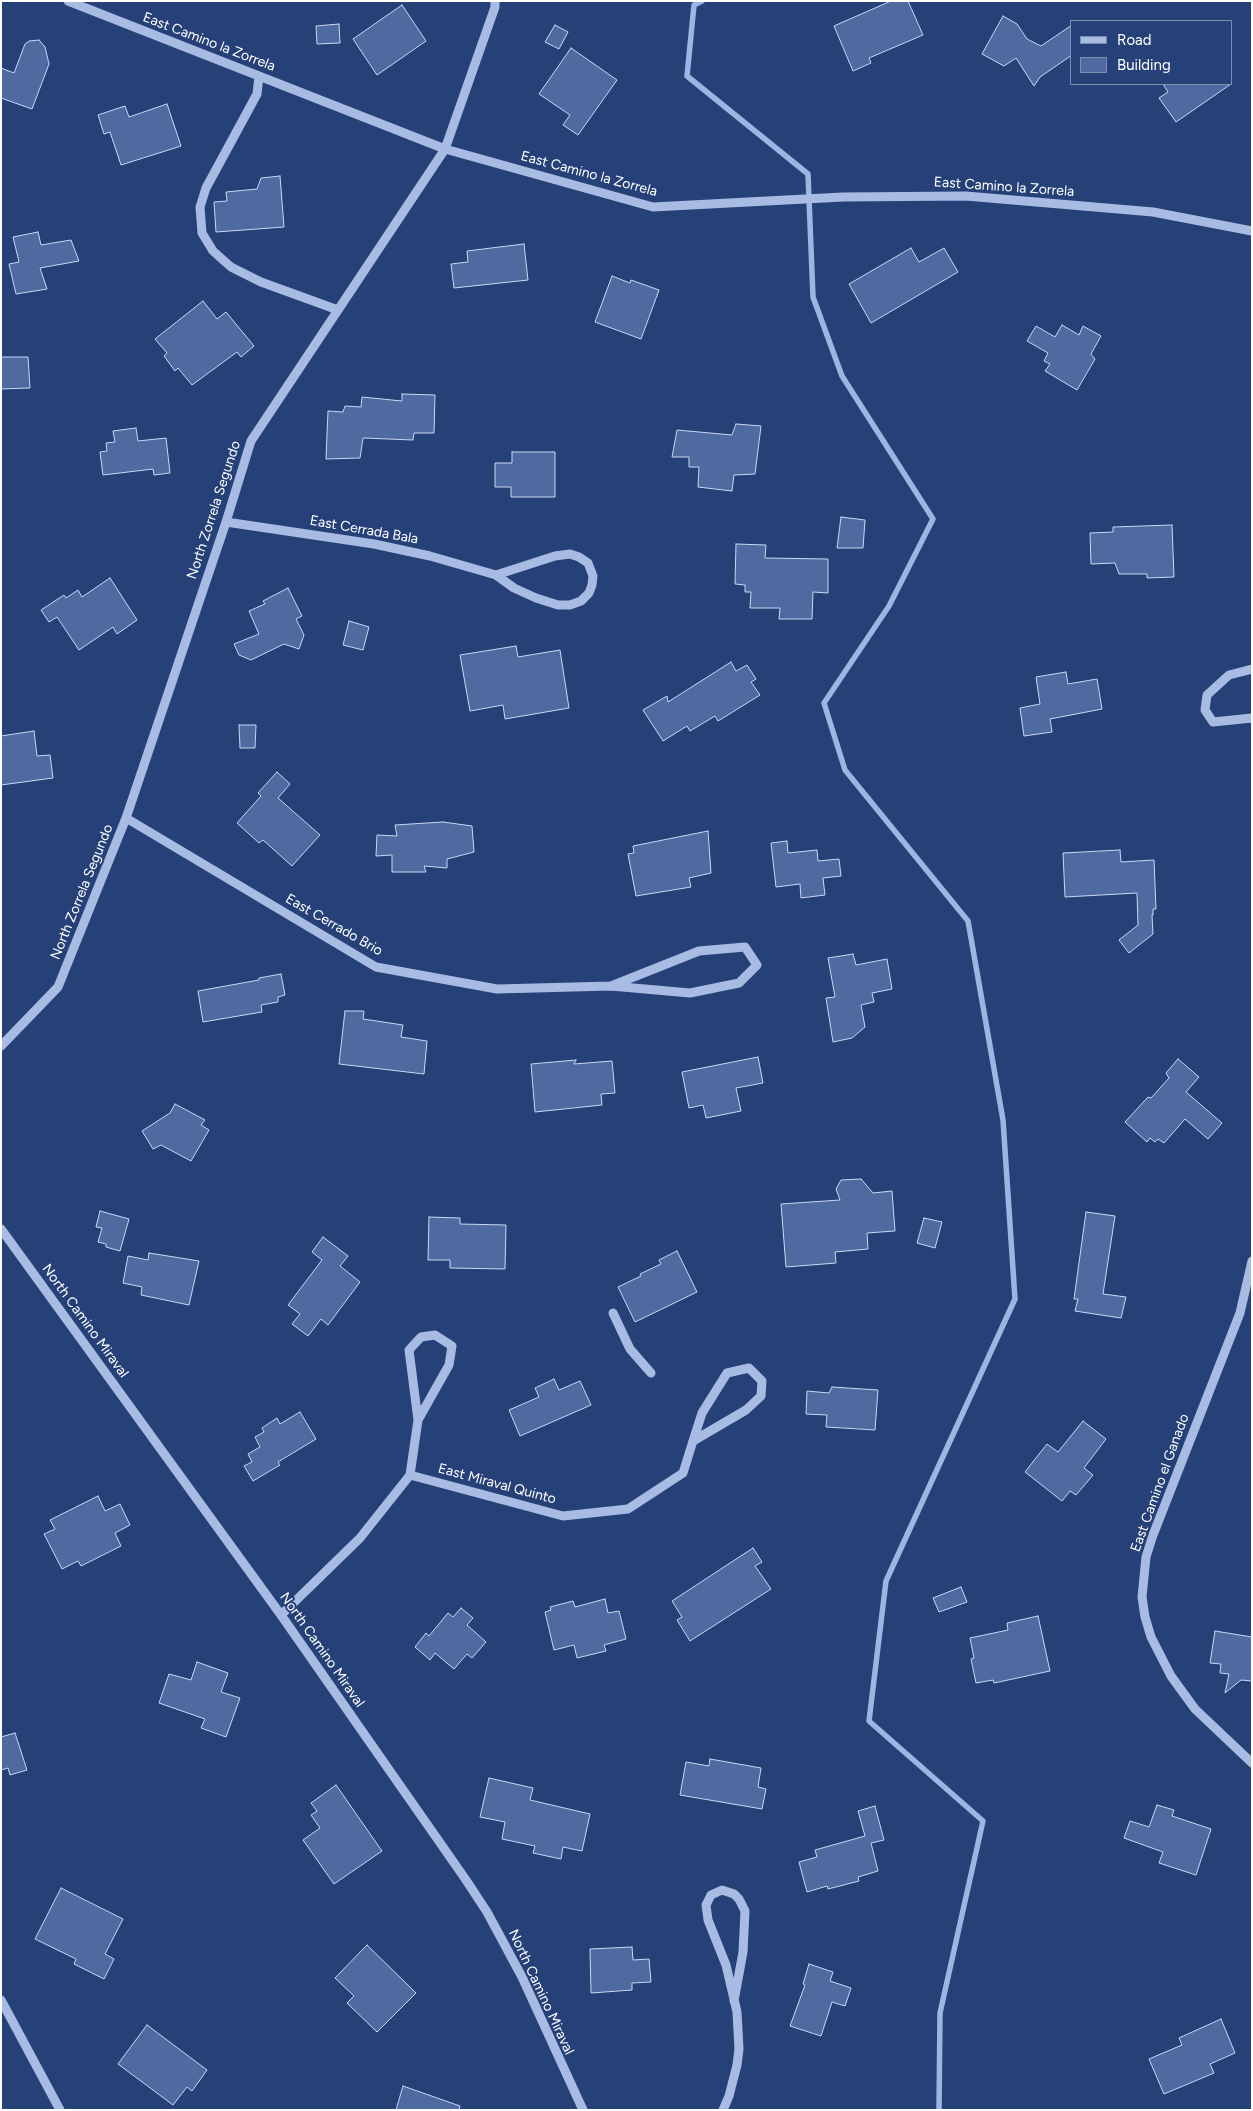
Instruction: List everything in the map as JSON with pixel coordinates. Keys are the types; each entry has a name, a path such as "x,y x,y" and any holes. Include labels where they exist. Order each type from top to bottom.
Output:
{"street":[{"name":"East Camino la Zorrela","path":"68,1 445,149 653,207 843,197 966,196 1153,212 1252,230"},
{"name":"North Zorrela Segundo","path":"1,1046 58,987 126,818 226,522 250,441 445,149 495,7 495,1"},
{"path":"259,76 257,94 206,188 200,206 202,233 214,251 231,267 261,282 338,310"},
{"name":"East Cerrada Bala","path":"226,522 374,544 430,556 496,575 514,588 558,605 570,605 581,601 589,593 593,576 588,563 570,554 555,556 496,575"},
{"path":"1252,669 1229,675 1207,696 1206,710 1214,722 1252,718"},
{"name":"East Cerrado Brio","path":"126,818 376,967 497,989 611,986 690,993 739,983 757,965 745,947 700,951 611,986"},
{"name":"North Camino Miraval","path":"1,1229 281,1615 487,1912 522,1977 583,2110"},
{"name":"East Camino el Ganado","path":"1252,1261 1243,1303 1152,1535 1146,1557 1142,1597 1151,1637 1171,1676 1196,1709 1252,1763"},
{"name":"East Camino el Ganado","path":"1243,1303 1252,1292"},
{"path":"613,1313 630,1349 651,1373"},
{"path":"281,1615 360,1538 410,1475 418,1420 409,1350 421,1337 435,1335 452,1346 449,1365 418,1420"},
{"name":"East Miraval Quinto","path":"410,1475 563,1516 628,1509 683,1473 693,1441 702,1413 728,1373 749,1368 762,1381 760,1396 746,1410 693,1441"},
{"path":"723,2110 738,2065 738,2030 726,1965 706,1911 706,1906 711,1896 722,1890 739,1898 745,1911 743,1952 734,2001"},
{"path":"1,2000 60,2110"}],"building":[{"path":"891,1 908,1 923,35 869,58 871,63 853,71 834,26"},
{"path":"402,5 426,41 377,75 353,39"},
{"path":"1003,16 1017,24 1027,39 1041,46 1070,26 1070,56 1040,77 1034,86 1016,58 1004,66 982,54"},
{"path":"339,24 340,43 317,44 316,26"},
{"path":"555,25 568,32 559,49 545,42"},
{"path":"39,40 45,47 49,64 32,109 1,98 1,68 14,73 25,44 29,41"},
{"path":"571,48 617,80 578,135 563,125 570,115 539,94"},
{"path":"1164,85 1230,85 1176,122 1159,98 1168,92"},
{"path":"167,104 181,146 121,165 110,132 104,134 98,115 125,106 129,117"},
{"path":"280,176 284,227 216,232 214,202 227,201 226,192 257,189 261,178"},
{"path":"38,232 41,245 71,240 79,261 40,268 47,289 16,294 9,264 19,262 13,237"},
{"path":"524,244 528,280 454,288 451,264 468,262 467,251"},
{"path":"911,248 919,262 944,248 958,272 871,323 849,284"},
{"path":"612,276 630,283 631,280 659,290 641,339 595,322"},
{"path":"203,301 217,319 226,312 254,346 241,357 237,352 192,385 178,368 175,371 164,356 167,353 155,339"},
{"path":"1062,325 1079,335 1083,326 1101,336 1091,354 1095,359 1077,390 1045,371 1050,364 1044,361 1048,353 1027,341 1036,326 1055,337"},
{"path":"1,357 28,357 30,388 1,389"},
{"path":"402,394 435,395 434,433 414,433 413,440 363,438 360,458 326,459 328,411 343,412 345,406 361,407 362,397 402,401"},
{"path":"736,424 761,426 755,474 734,475 732,491 698,487 699,467 689,467 689,457 672,457 677,430 732,435"},
{"path":"136,428 138,441 166,438 170,473 154,475 153,469 103,475 100,452 107,451 106,443 115,442 113,431"},
{"path":"512,452 555,452 555,497 511,497 511,487 495,487 495,463 512,463"},
{"path":"841,517 865,520 863,548 837,548"},
{"path":"1172,525 1174,577 1147,578 1147,574 1119,574 1115,563 1091,564 1090,533 1113,532 1113,527"},
{"path":"736,544 766,545 765,558 828,559 828,593 813,592 812,619 779,619 780,608 750,608 751,592 745,592 745,585 735,584"},
{"path":"110,578 137,620 117,634 113,627 79,650 57,617 49,622 41,610 64,595 66,598 78,590 82,597"},
{"path":"288,588 302,616 296,619 304,635 299,649 284,644 251,660 239,655 234,644 259,634 249,611 265,604 263,601"},
{"path":"349,621 369,627 363,650 343,645"},
{"path":"516,646 518,657 560,650 569,708 505,719 503,705 470,711 460,655"},
{"path":"731,662 736,671 747,665 756,679 751,682 760,695 718,721 715,716 690,731 687,726 663,741 643,710 667,696 668,702"},
{"path":"1066,672 1068,684 1097,679 1102,709 1050,719 1052,732 1024,736 1020,708 1040,704 1036,677"},
{"path":"239,725 256,725 255,748 240,748"},
{"path":"34,731 37,756 50,755 53,778 1,785 1,736"},
{"path":"277,772 290,784 278,798 320,835 292,866 263,840 259,843 237,823 261,796 258,793"},
{"path":"443,822 472,826 474,852 447,859 447,868 424,866 426,872 392,872 392,855 376,856 377,835 397,836 395,825"},
{"path":"708,831 711,873 689,878 691,887 636,896 628,854 634,853 633,846"},
{"path":"787,841 788,853 817,850 818,861 839,859 841,876 823,878 825,895 801,898 800,884 776,887 771,843"},
{"path":"1120,850 1121,862 1154,860 1156,909 1153,909 1152,915 1153,934 1129,953 1119,940 1138,925 1137,893 1065,897 1063,853"},
{"path":"853,954 856,965 887,959 892,989 872,993 874,1002 861,1005 865,1027 852,1038 833,1042 826,998 835,997 828,958"},
{"path":"281,974 285,995 278,997 278,1002 261,1005 262,1012 203,1022 198,991"},
{"path":"345,1011 364,1011 363,1019 403,1025 401,1037 427,1041 424,1074 339,1064"},
{"path":"758,1057 763,1083 736,1088 741,1111 706,1118 703,1105 689,1108 682,1072"},
{"path":"1178,1059 1199,1077 1186,1092 1222,1123 1208,1139 1185,1119 1164,1143 1158,1139 1155,1142 1150,1138 1147,1142 1125,1122 1169,1078 1166,1073"},
{"path":"576,1060 574,1064 612,1061 615,1093 601,1094 602,1105 535,1112 531,1064"},
{"path":"175,1104 205,1120 201,1125 209,1130 191,1161 161,1145 153,1149 142,1131 170,1113"},
{"path":"861,1179 873,1193 892,1191 895,1231 867,1233 868,1249 835,1252 836,1263 786,1267 781,1204 840,1200 836,1189 841,1180"},
{"path":"100,1211 129,1219 120,1251 106,1247 106,1244 98,1242 102,1228 96,1227"},
{"path":"1086,1212 1115,1216 1103,1294 1126,1297 1121,1318 1075,1311 1078,1299 1074,1299"},
{"path":"429,1217 460,1218 460,1224 506,1225 505,1269 450,1268 450,1260 428,1260"},
{"path":"924,1218 942,1222 935,1248 917,1243"},
{"path":"323,1237 348,1256 340,1266 360,1282 328,1325 321,1319 308,1336 292,1324 300,1314 288,1305 322,1260 312,1252"},
{"path":"677,1251 697,1292 635,1322 618,1287 661,1264 659,1260"},
{"path":"149,1253 199,1261 189,1305 141,1295 142,1287 123,1283 128,1256 148,1260"},
{"path":"554,1379 559,1390 580,1381 591,1405 520,1436 509,1410 539,1397 535,1388"},
{"path":"832,1387 878,1390 875,1430 826,1427 827,1415 806,1414 807,1391 829,1393"},
{"path":"300,1412 316,1439 278,1462 280,1465 253,1481 244,1466 252,1462 248,1454 260,1447 255,1437 264,1432 262,1428 277,1418 280,1424"},
{"path":"1083,1421 1106,1439 1084,1468 1093,1475 1076,1495 1070,1491 1062,1501 1025,1472 1047,1444 1058,1452"},
{"path":"98,1496 105,1511 120,1504 130,1525 115,1533 121,1546 81,1566 78,1561 62,1569 44,1534 55,1529 50,1520"},
{"path":"753,1548 762,1562 755,1566 771,1589 690,1641 677,1620 682,1617 672,1601"},
{"path":"961,1587 967,1602 939,1612 933,1598"},
{"path":"605,1599 608,1613 619,1611 626,1639 604,1645 606,1651 577,1658 574,1645 554,1650 545,1612 551,1610 550,1607 573,1601 575,1607"},
{"path":"461,1608 473,1618 467,1625 486,1642 472,1658 467,1654 454,1669 435,1653 430,1660 415,1647 426,1633 429,1636 448,1613 453,1617"},
{"path":"1038,1616 1050,1671 994,1683 993,1680 976,1683 971,1659 974,1658 970,1638 1008,1630 1007,1623"},
{"path":"1215,1631 1252,1637 1252,1681 1241,1680 1225,1693 1229,1674 1220,1673 1221,1664 1210,1663"},
{"path":"197,1662 228,1673 221,1692 240,1698 226,1737 201,1728 205,1719 159,1703 169,1674 191,1680"},
{"path":"15,1733 27,1770 10,1775 8,1768 1,1770 1,1737"},
{"path":"710,1759 761,1768 758,1787 766,1789 762,1809 680,1795 686,1762 709,1766"},
{"path":"489,1778 533,1788 530,1800 590,1814 582,1851 563,1847 561,1859 533,1853 535,1846 502,1839 505,1822 480,1817"},
{"path":"336,1785 382,1851 334,1884 303,1840 320,1828 311,1815 317,1811 311,1803"},
{"path":"1157,1805 1174,1810 1172,1816 1211,1829 1196,1875 1159,1863 1163,1852 1124,1838 1130,1821 1149,1827"},
{"path":"875,1806 884,1840 871,1843 878,1871 858,1877 859,1881 828,1889 827,1886 807,1892 799,1862 817,1857 815,1850 865,1836 858,1811"},
{"path":"61,1888 123,1919 105,1954 114,1959 104,1979 74,1964 76,1959 35,1939"},
{"path":"367,1945 416,1993 377,2032 347,2003 354,1996 335,1978"},
{"path":"632,1947 633,1960 649,1959 651,1982 632,1983 632,1990 591,1993 590,1949"},
{"path":"809,1964 833,1972 830,1981 851,1988 845,2006 832,2002 821,2036 790,2026 805,1985 803,1984"},
{"path":"1221,2019 1235,2053 1210,2064 1214,2073 1164,2094 1149,2059 1182,2045 1179,2038"},
{"path":"147,2025 207,2070 192,2091 187,2087 173,2105 118,2064"},
{"path":"403,2086 460,2106 459,2110 396,2110"}],"waterway":[{"path":"702,1 694,5 687,76 808,174 813,297 842,376 933,519 889,606 824,703 845,770 968,921 1003,1120 1015,1299 886,1581 869,1721 983,1821 940,2013 939,2110"}]}
